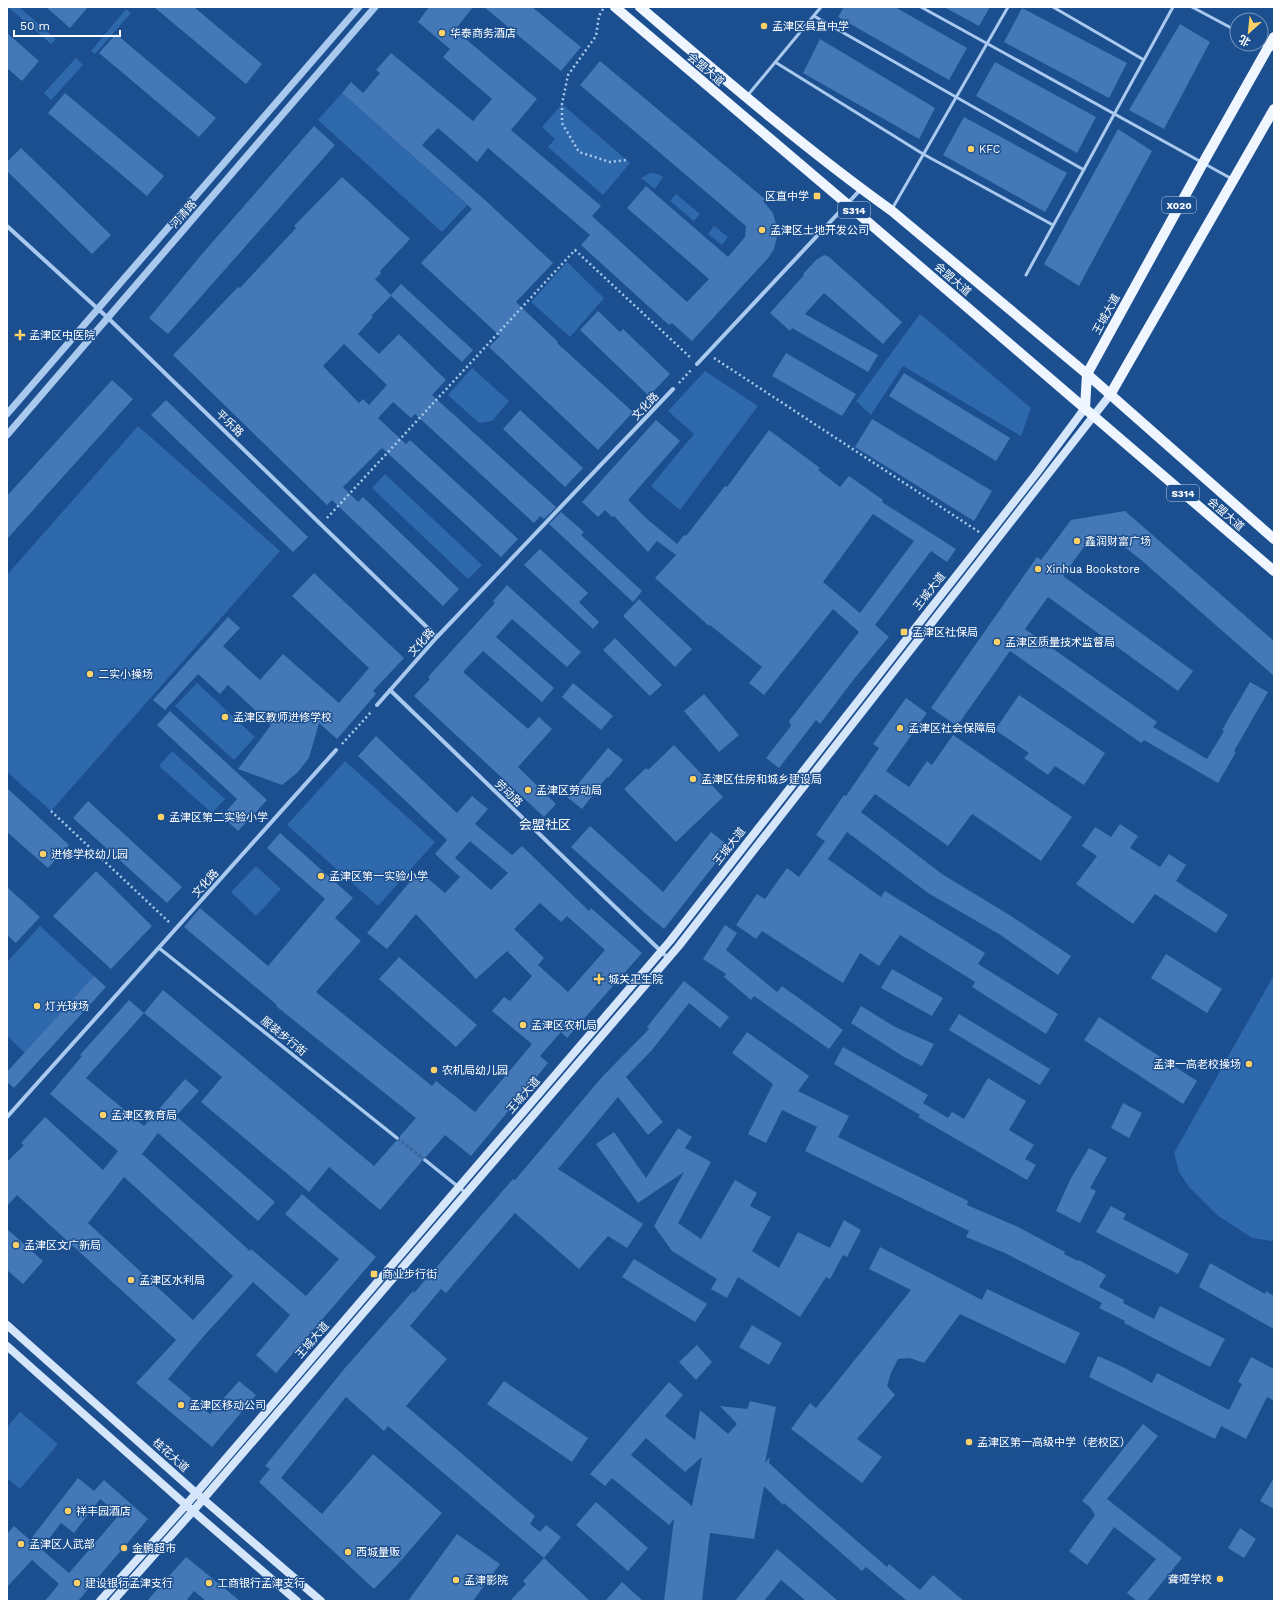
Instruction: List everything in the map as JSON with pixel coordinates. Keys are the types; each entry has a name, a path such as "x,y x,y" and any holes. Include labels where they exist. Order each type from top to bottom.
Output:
{"main road":[{"name":"会盟大道","path":"614,7 847,204 1274,572"},
{"name":"会盟大道","path":"640,7 745,98 861,189 892,211 1087,374 1274,538"},
{"name":"王城大道","path":"113,1601 204,1499 668,958 1089,412 1087,374 1265,52"},
{"name":"王城大道","path":"100,1601 186,1505 660,952 986,537 1089,412 1110,394 1274,109"},
{"name":"桂花大道","path":"7,1324 196,1493 321,1601"},
{"path":"7,1346 186,1505 297,1601"}],"street":[{"name":"河清路","path":"7,414 359,7"},
{"name":"河清路","path":"7,435 376,7"},
{"path":"697,364 861,189"},
{"name":"平乐路","path":"7,226 99,309 437,637"},
{"name":"文化路","path":"377,705 437,637 673,389"},
{"name":"劳动路","path":"390,690 660,952 668,958"},
{"name":"文化路","path":"7,1117 336,750"},
{"name":"服装步行街","path":"160,948 397,1138"},
{"path":"425,1160 466,1194"}],"lane":[{"path":"745,98 821,7"},
{"path":"921,7 1234,180"},
{"path":"892,211 923,154 1008,7"},
{"path":"1053,7 1144,60"},
{"path":"1026,275 1173,7"},
{"path":"1192,7 1229,27"},
{"path":"814,16 1084,170"},
{"path":"775,62 923,154 1053,225"}],"path":[{"path":"605,7 599,16 596,36 568,75 562,104 562,122 580,152 610,162 626,160"},
{"path":"321,524 575,250 697,364"},
{"path":"708,353 986,537"},
{"name":"文化路","path":"673,389 697,364"},
{"path":"336,750 377,705"},
{"path":"51,811 176,929"}],"shaded area":[{"path":"8,7 19,7 56,39 51,44"},
{"path":"126,9 131,13 95,54 91,51"},
{"path":"76,58 83,65 51,100 44,93"},
{"path":"342,93 467,205 442,232 318,120"},
{"path":"562,104 630,163 603,195 548,147 555,139 542,127"},
{"path":"650,173 658,174 663,177 655,189 641,178"},
{"path":"676,194 700,214 694,221 670,201"},
{"path":"714,226 728,237 722,245 708,234"},
{"path":"567,262 604,298 570,337 531,302"},
{"path":"920,314 1031,408 1021,436 903,366 871,415 856,401"},
{"path":"472,368 509,401 492,421 479,423 448,395"},
{"path":"705,371 758,406 680,510 651,486 694,434 668,411"},
{"name":"二实小操场","path":"138,426 280,551 51,811 7,772 7,575"},
{"path":"385,474 482,565 468,579 372,488"},
{"path":"197,683 255,737 234,760 175,706"},
{"path":"172,751 225,799 212,813 159,766"},
{"path":"345,761 435,842 378,906 287,825"},
{"path":"256,866 281,889 256,916 231,892"},
{"name":"灯光球场","path":"40,926 94,976 25,1053 7,1036 7,962"},
{"name":"孟津一高老校操场","path":"1274,975 1274,1241 1272,1241 1252,1238 1217,1215 1189,1187 1179,1172 1174,1153"},
{"path":"20,1412 58,1444 20,1489 7,1478 7,1427"}],"building":[{"path":"46,7 88,7 70,28"},
{"path":"154,7 194,7 262,64 246,84"},
{"path":"429,7 473,7 455,30 537,99 511,130 601,206 592,216 687,302 709,279 627,208 646,186 728,257 745,237 746,226 580,85 600,61 765,199 763,201 773,213 778,232 774,249 769,257 692,341 672,323 669,325 581,245 590,235 488,148 477,162 438,128 422,145 485,200 553,263 516,302 558,342 557,343 633,412 598,450 489,347 500,336 421,263 472,209 342,93 351,82 363,93 380,73 376,70 391,53 473,121 492,99 443,57 450,49 418,22"},
{"path":"484,7 532,7 581,47 561,71"},
{"path":"844,7 895,7 967,48 949,80 838,17"},
{"path":"944,7 990,7 979,26"},
{"path":"1022,8 1127,63 1109,98 1004,42"},
{"path":"1180,24 1210,42 1164,129 1129,110"},
{"path":"7,33 39,61 22,81 7,68"},
{"path":"116,34 216,118 199,137 99,53"},
{"path":"820,39 935,108 919,139 803,73"},
{"path":"995,62 1096,117 1077,153 976,96"},
{"path":"65,93 164,176 147,196 48,113"},
{"path":"964,117 1067,173 1045,212 943,155"},
{"path":"314,126 335,145 168,334 149,318 202,254"},
{"path":"1118,129 1152,151 1079,286 1044,264"},
{"path":"21,148 111,235 92,254 7,171 7,162"},
{"path":"342,177 410,239 380,271 381,273 375,279 391,295 401,284 473,350 462,362 391,296 371,316 373,317 358,334 379,354 399,334 446,380 432,395 556,507 544,519 540,516 534,523 415,414 411,418 393,402 378,418 406,444 410,440 518,539 501,557 382,448 343,487 358,502 363,497 459,589 443,606 332,500 327,505 173,355 238,287 240,288 296,228 294,226","holes":["344,344 387,385 369,405 363,399 359,403 323,366"]},
{"path":"824,255 829,257 902,322 883,344 824,293 805,314 878,355 868,372 792,328 790,331 770,313 816,260"},
{"path":"598,311 620,332 623,329 670,374 649,396 580,330"},
{"path":"786,353 856,394 842,416 772,376"},
{"path":"904,373 1010,438 996,461 889,396"},
{"path":"112,380 133,399 7,539 7,496"},
{"path":"166,400 308,537 293,552 151,415"},
{"path":"520,410 583,468 565,487 503,429"},
{"path":"872,419 992,491 974,521 855,447"},
{"path":"656,420 680,441 628,500 647,519 677,544 684,535 686,536 725,486 727,487 769,430 820,468 818,470 840,487 849,476 883,500 882,502 956,549 947,562 931,551 875,625 889,637 854,679 820,724 816,720 779,768 766,758 791,726 789,721 859,632 833,609 764,695 749,683 762,667 710,625 709,626 655,578 676,555 657,541 648,552 614,516 612,517 605,510 598,517 582,502","holes":["873,514 914,541 860,613 823,582"]},
{"path":"1125,511 1274,641 1274,676 1140,559 1114,539 1086,544 1063,576 1193,671 1178,691 1048,597 1025,629 1157,722 1153,727 1207,759 1250,682 1268,692 1234,751 1236,752 1218,783 1144,740 1141,743 1010,651 957,726 931,708 1037,557 1041,560 1071,520"},
{"path":"561,512 584,532 581,535 642,591 633,602 549,524"},
{"path":"540,549 588,593 579,602 599,622 593,629 524,565"},
{"path":"314,573 404,658 373,691 376,694 337,739 319,723 309,758 297,773 282,785 238,769 271,725 228,685 220,694 198,674 165,710 153,700 228,617 240,628 223,646 260,680 283,654 339,703 369,668 292,596"},
{"path":"507,585 581,652 567,667 512,619 496,637 554,688 542,702 483,651 463,672 528,729 539,717 552,729 518,767 556,804 544,817 414,696 430,679 428,677 495,603 493,601"},
{"path":"639,599 692,649 675,667 623,616"},
{"path":"615,638 662,685 650,696 603,650"},
{"path":"573,683 613,716 601,730 562,697"},
{"path":"704,694 739,735 719,752 684,711"},
{"path":"1019,695 1105,753 1084,785 1055,766 1048,775 1024,758 1029,753 995,730"},
{"path":"906,698 927,713 886,771 909,787 927,761 932,765 953,735 1072,817 1041,861 972,814 948,846 875,794 861,812 942,874 1011,916 1071,956 1058,975 999,934 928,893 847,832 828,859 881,897 885,891 985,953 978,964 1058,1014 1046,1034 972,987 975,982 900,935 879,966 860,953 843,983 762,931 756,939 736,925 757,894 765,899 787,868 799,877 825,841 816,835 844,795 846,796 879,748 873,744"},
{"path":"170,711 267,800 238,831 222,816 237,799 157,725"},
{"path":"376,736 457,813 472,796 488,809 475,824 512,855 522,846 589,911 591,908 642,953 567,1038 561,1032 540,1056 548,1063 471,1156 445,1135 426,1157 423,1158 380,1210 329,1167 309,1192 201,1102 222,1077 144,1013 163,990 374,1166 396,1141 400,1140 400,1136 416,1118 276,1006 277,1005 184,927 200,908 268,966 325,899 267,848 280,833 353,898 335,918 361,941 316,992 432,1086 436,1081 475,1112 532,1044 492,1011 504,997 510,1001 532,976 507,951 476,979 416,914 387,949 367,933 419,871 445,893 460,877 435,854 447,840 358,756","holes":["470,841 508,873 491,890 455,858","540,903 561,922 567,916 605,950 568,992 538,965 544,958 514,929"]},
{"path":"674,745 723,797 676,842 624,789 646,768 648,770"},
{"path":"608,748 623,760 608,778 607,777 582,809 567,797"},
{"path":"7,788 69,845 48,868 7,832"},
{"path":"88,801 182,887 167,903 73,818"},
{"path":"1120,824 1138,836 1130,848 1160,867 1169,854 1186,865 1176,881 1228,915 1216,933 1155,894 1133,924 1076,884 1097,856 1082,846 1095,827 1111,837"},
{"path":"590,826 663,892 711,832 729,846 664,929 571,847"},
{"path":"96,871 152,926 111,969 53,916"},
{"path":"7,887 40,917 16,943 7,935"},
{"path":"725,925 737,933 726,950 777,992 782,986 843,1030 829,1049 754,996 751,1000 724,977 726,974 703,959"},
{"path":"1166,954 1222,989 1207,1013 1151,978"},
{"path":"399,957 477,1025 456,1047 379,979"},
{"path":"892,969 943,998 932,1016 881,988"},
{"path":"94,976 106,987 14,1088 7,1082 7,1072"},
{"path":"684,981 729,1017 720,1028 689,1003 652,1050 626,1077 663,1122 648,1135 618,1097 558,1169 643,1224 627,1248 608,1236 579,1269 515,1213 446,1293 441,1289 410,1326 447,1359 406,1406 535,1516 530,1524 540,1532 546,1525 561,1537 544,1558 388,1426 384,1431 346,1397 281,1478 322,1514 373,1454 442,1513 398,1564 374,1589 259,1482 270,1469 265,1466 345,1368 413,1291 414,1293 513,1179 515,1180 602,1077 649,1029 647,1027"},
{"path":"129,1000 144,1013 86,1078 144,1126 185,1079 199,1091 176,1116 275,1202 258,1221 158,1133 142,1154 250,1251 251,1249 306,1296 339,1259 285,1214 302,1194 376,1257 276,1373 256,1355 290,1315 253,1282 203,1337 168,1379 210,1414 239,1381 256,1395 212,1447 136,1383 176,1340 17,1195 7,1206 7,1162 24,1145 21,1143 45,1117 103,1170 118,1151 50,1094 82,1056 80,1055","holes":["124,1177 233,1276 193,1320 88,1223"]},
{"path":"861,1006 895,1027 934,1044 922,1066 904,1057 851,1023"},
{"path":"959,1014 1050,1069 1040,1085 949,1030"},
{"path":"1099,1017 1197,1081 1183,1104 1084,1040"},
{"path":"747,1032 809,1076 798,1091 849,1116 838,1137 968,1201 967,1205 1016,1226 1065,1252 1064,1254 1078,1261 1079,1260 1106,1275 1099,1287 1124,1300 1123,1303 1154,1319 1160,1306 1225,1339 1210,1367 1124,1323 1125,1321 1099,1308 1102,1303 1005,1253 966,1237 969,1231 805,1151 817,1127 782,1110 766,1143 748,1134 773,1084 732,1053"},
{"path":"843,1047 928,1095 923,1103 948,1118 952,1112 964,1119 988,1078 1026,1101 1009,1130 1034,1145 1025,1159 1036,1165 1027,1180 918,1117 920,1115 834,1064"},
{"path":"1123,1103 1142,1113 1129,1138 1111,1128"},
{"path":"678,1128 692,1137 685,1148 711,1162 678,1223 701,1239 735,1180 757,1193 750,1206 771,1217 752,1251 779,1268 798,1232 830,1248 844,1220 861,1230 847,1257 843,1255 830,1279 826,1277 800,1317 738,1277 727,1298 711,1289 717,1279 672,1251 654,1226 684,1172 638,1203 596,1144 614,1132 646,1178"},
{"path":"1089,1148 1107,1158 1090,1188 1096,1191 1080,1223 1056,1211 1071,1178"},
{"path":"1111,1206 1126,1214 1123,1219 1189,1254 1178,1274 1096,1232"},
{"name":"孟津区文广新局","path":"7,1229 43,1261 23,1284 7,1270"},
{"path":"880,1247 982,1300 987,1289 1080,1333 1065,1364 960,1314 924,1363 910,1358 898,1359 891,1373 887,1386 895,1395 857,1439 882,1457 862,1483 791,1429 810,1403 816,1408 911,1290 869,1269"},
{"path":"634,1259 707,1304 695,1322 622,1277"},
{"path":"1210,1263 1265,1294 1266,1291 1274,1296 1274,1329 1199,1287"},
{"path":"752,1325 782,1343 769,1365 739,1347"},
{"path":"697,1345 712,1362 696,1380 679,1362"},
{"path":"1098,1356 1125,1368 1152,1383 1157,1373 1229,1410 1242,1384 1238,1382 1251,1357 1274,1369 1274,1401 1267,1397 1246,1439 1221,1426 1215,1439 1089,1377"},
{"path":"504,1381 588,1438 572,1462 487,1404"},
{"path":"669,1382 683,1395 665,1416 695,1440 700,1410 728,1434 737,1424 720,1406 747,1409 750,1401 776,1407 765,1463 770,1457 769,1463 806,1497 887,1567 889,1564 920,1590 933,1575 964,1601 907,1601 866,1567 862,1571 784,1503 783,1505 764,1486 754,1539 710,1533 702,1601 664,1601 674,1519 669,1525 612,1478 605,1486 590,1474","holes":["646,1438 685,1472 702,1457 692,1506 631,1455"]},
{"path":"1143,1424 1158,1436 1107,1499 1182,1558 1147,1601 1137,1601 1127,1593 1156,1559 1114,1527 1087,1565 1069,1551 1095,1515 1090,1507 1082,1501"},
{"path":"78,1478 94,1491 104,1480 148,1519 78,1601 45,1601 59,1584 32,1560 7,1587 7,1534 14,1526 30,1540","holes":["100,1499 119,1515 69,1573 41,1549 61,1523 74,1533"]},
{"path":"1274,1478 1274,1509 1260,1501"},
{"path":"596,1502 648,1548 628,1571 576,1525"},
{"path":"1240,1528 1256,1539 1244,1558 1228,1548"},
{"name":"孟津影院","path":"457,1534 500,1564 473,1601 408,1601"},
{"path":"777,1549 838,1601 806,1601 781,1580 764,1601 735,1601"},
{"path":"186,1557 240,1601 206,1601 194,1591 186,1601 147,1601"},
{"path":"544,1558 590,1601 510,1601 526,1584 523,1581"},
{"path":"622,1582 643,1601 605,1601"}],"tunnel":[{"path":"397,1138 425,1160"}],"place":[{"name":"孟津区县直中学","path":"764,26"},
{"name":"华泰商务酒店","path":"442,33"},
{"name":"KFC","path":"971,149"},
{"name":"区直中学","path":"817,196"},
{"name":"孟津区土地开发公司","path":"762,230"},
{"name":"孟津区中医院","path":"20,335"},
{"name":"鑫润财富广场","path":"1077,541"},
{"name":"Xinhua Bookstore","path":"1038,569"},
{"name":"孟津区社保局","path":"904,632"},
{"name":"孟津区质量技术监督局","path":"997,642"},
{"name":"二实小操场","path":"90,674"},
{"name":"孟津区教师进修学校","path":"225,717"},
{"name":"孟津区社会保障局","path":"900,728"},
{"name":"孟津区住房和城乡建设局","path":"693,779"},
{"name":"孟津区劳动局","path":"528,790"},
{"name":"孟津区第二实验小学","path":"161,817"},
{"name":"进修学校幼儿园","path":"43,854"},
{"name":"孟津区第一实验小学","path":"321,876"},
{"name":"城关卫生院","path":"599,979"},
{"name":"灯光球场","path":"37,1006"},
{"name":"孟津区农机局","path":"523,1025"},
{"name":"孟津一高老校操场","path":"1249,1064"},
{"name":"农机局幼儿园","path":"434,1070"},
{"name":"孟津区教育局","path":"103,1115"},
{"name":"孟津区文广新局","path":"16,1245"},
{"name":"商业步行街","path":"374,1274"},
{"name":"孟津区水利局","path":"131,1280"},
{"name":"孟津区移动公司","path":"181,1405"},
{"name":"孟津区第一高级中学（老校区）","path":"969,1442"},
{"name":"祥丰园酒店","path":"68,1511"},
{"name":"孟津区人武部","path":"21,1544"},
{"name":"金鹏超市","path":"124,1548"},
{"name":"西城量贩","path":"348,1552"},
{"name":"聋哑学校","path":"1220,1579"},
{"name":"孟津影院","path":"456,1580"},
{"name":"建设银行孟津支行","path":"77,1583"},
{"name":"工商银行孟津支行","path":"209,1583"}],"district":[{"name":"会盟社区","path":"545,824"}]}
